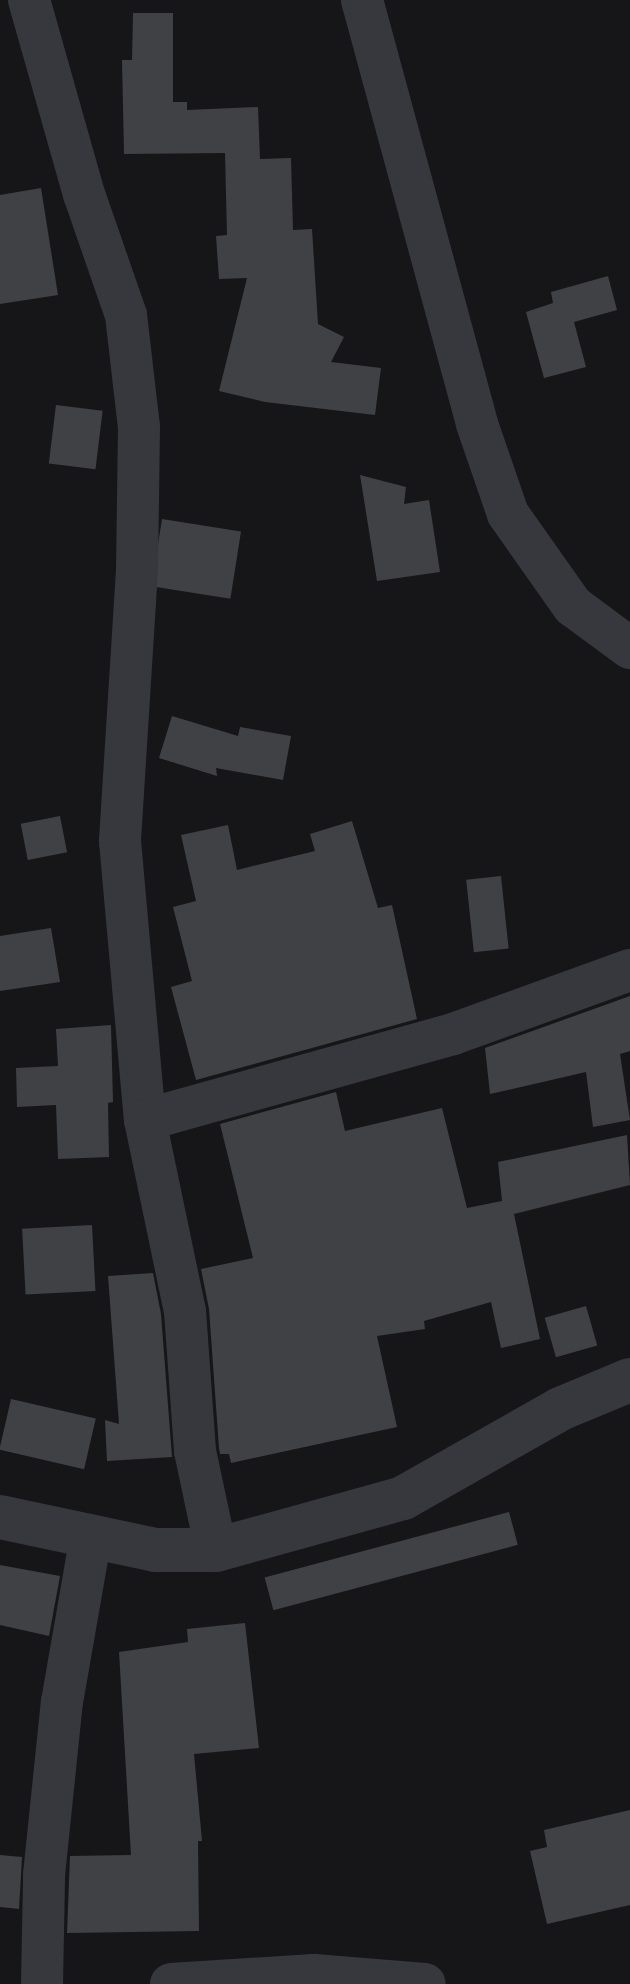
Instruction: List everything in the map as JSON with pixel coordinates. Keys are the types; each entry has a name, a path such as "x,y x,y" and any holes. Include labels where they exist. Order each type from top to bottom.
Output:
{"street":[{"path":"29,0 84,194 126,315 139,427 137,570 120,841 145,1120 185,1311 195,1451 216,1550"},
{"path":"362,0 477,424 508,514 573,606 630,648"},
{"path":"145,1120 453,1034 630,970"},
{"path":"0,1517 155,1550 216,1550 403,1498 560,1409 630,1380"},
{"path":"42,1984 44,1875 62,1702 91,1536"},
{"path":"171,1984 314,1975 425,1984"}],"building":[{"path":"133,13 173,13 173,102 187,102 187,110 258,107 260,159 291,158 293,230 312,229 318,324 344,337 331,362 381,368 375,415 265,402 219,391 247,278 219,279 216,236 227,235 225,153 124,154 122,60 132,60"},
{"path":"41,188 58,295 0,304 0,195"},
{"path":"608,276 617,310 574,322 586,367 544,378 526,312 553,303 551,292"},
{"path":"56,405 103,411 95,469 49,464"},
{"path":"360,475 406,487 404,504 429,500 440,572 377,581"},
{"path":"162,519 241,532 230,599 151,586"},
{"path":"172,716 238,736 240,727 291,736 283,780 216,768 217,776 159,758"},
{"path":"60,816 67,852 28,860 21,824"},
{"path":"352,821 378,908 392,905 417,1019 196,1080 171,987 192,981 173,907 196,901 181,835 228,825 237,870 315,851 310,834"},
{"path":"501,876 509,949 474,952 466,880"},
{"path":"51,928 60,982 0,991 0,936"},
{"path":"630,996 630,1051 620,1054 630,1120 593,1127 586,1072 490,1094 485,1048"},
{"path":"111,1025 113,1102 108,1103 109,1157 58,1159 56,1105 17,1107 16,1068 58,1066 56,1029"},
{"path":"336,1092 345,1131 442,1108 467,1208 502,1201 498,1162 627,1135 630,1185 514,1214 540,1339 501,1348 491,1302 424,1321 425,1329 377,1336 397,1427 231,1463 229,1454 220,1454 219,1448 209,1309 201,1269 253,1258 220,1124"},
{"path":"92,1225 95,1291 26,1295 22,1229"},
{"path":"153,1273 161,1314 172,1457 107,1461 105,1420 119,1424 108,1276"},
{"path":"586,1306 597,1345 556,1357 545,1318"},
{"path":"11,1399 96,1419 84,1469 0,1450"},
{"path":"509,1512 518,1545 273,1610 265,1577"},
{"path":"0,1565 60,1576 49,1636 0,1625"},
{"path":"245,1623 259,1748 194,1754 202,1841 198,1841 199,1931 67,1933 70,1856 131,1855 119,1652 188,1642 187,1629"},
{"path":"630,1810 630,1905 547,1924 530,1851 547,1847 544,1830"},
{"path":"0,1855 22,1857 19,1909 0,1907"}]}
